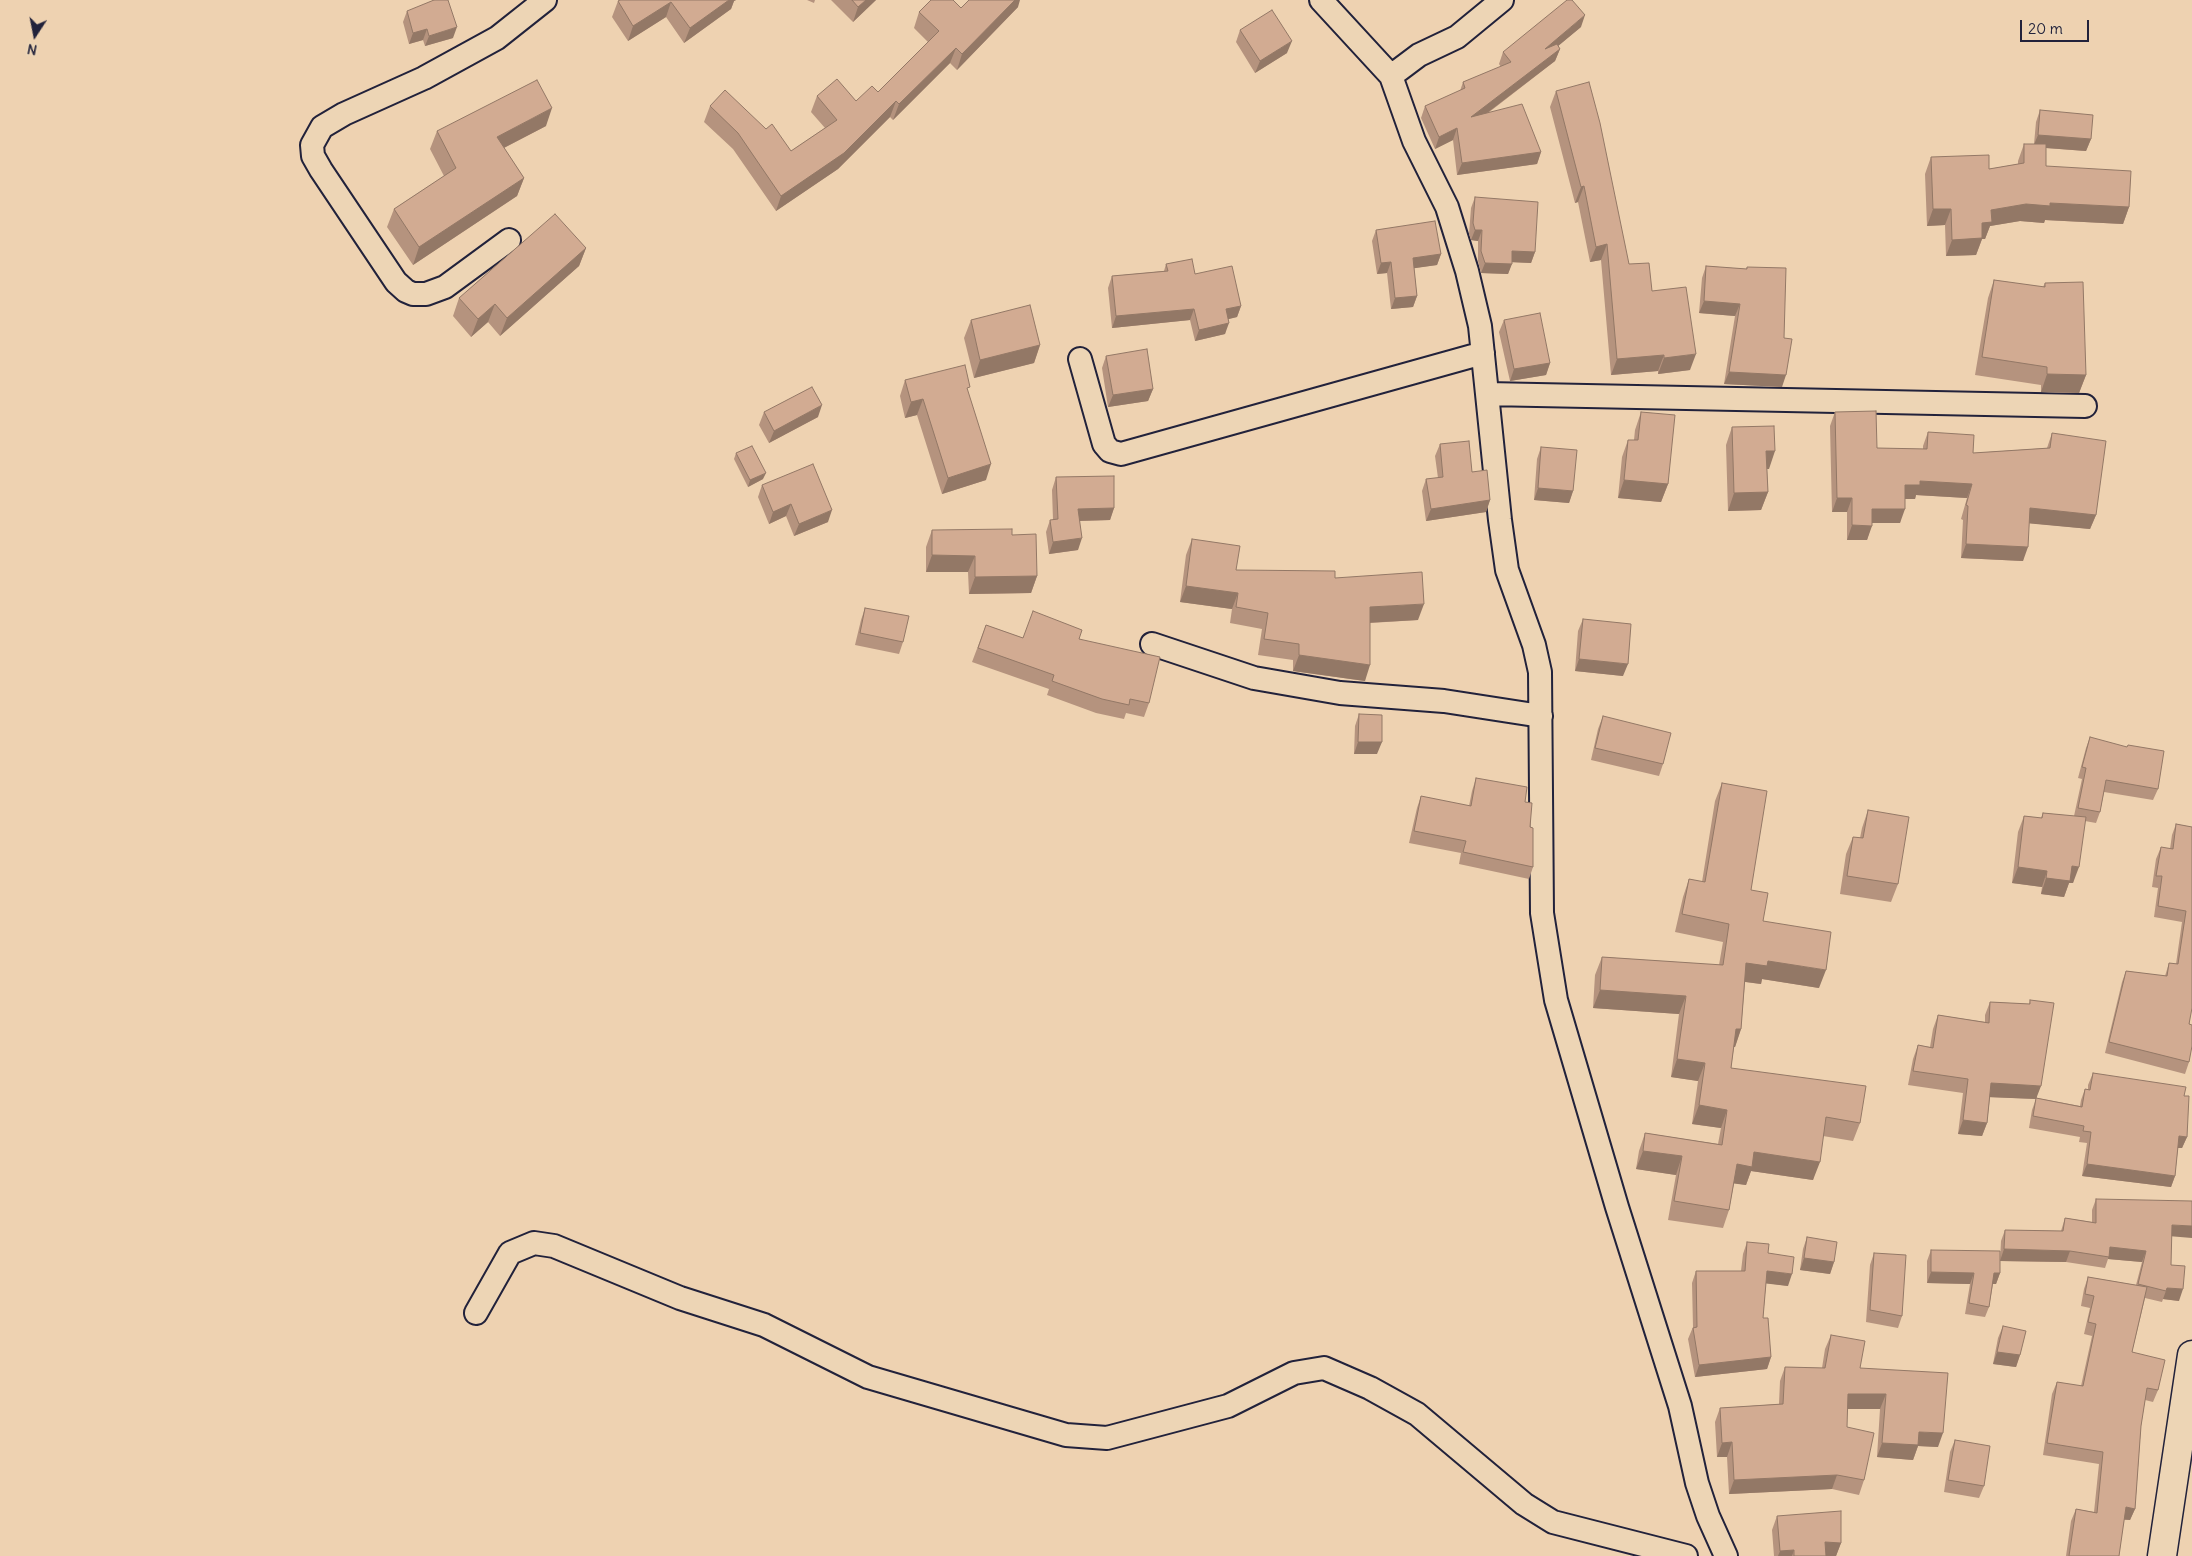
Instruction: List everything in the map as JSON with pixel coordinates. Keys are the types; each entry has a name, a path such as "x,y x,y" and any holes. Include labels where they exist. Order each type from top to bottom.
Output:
{"street":[{"path":"509,240 445,287 426,294 413,294 406,291 396,282 321,170 313,156 312,145 322,127 344,114 424,78 497,38 545,0"},
{"path":"1321,0 1392,76 1414,141 1447,207 1467,271 1480,326 1507,570 1534,645 1540,672 1542,913 1556,1000 1617,1208 1680,1406 1697,1483 1726,1556"},
{"path":"1392,76 1419,54 1457,37 1502,0"},
{"path":"1080,360 1104,444 1110,451 1121,454 1483,353"},
{"path":"1487,394 2085,406"},
{"path":"1152,644 1254,678 1340,692 1444,701 1541,716"},
{"path":"476,1313 510,1253 534,1243 554,1246 680,1298 764,1325 868,1376 1066,1435 1107,1438 1228,1406 1294,1373 1324,1368 1370,1388 1417,1414 1524,1504 1553,1522 1686,1556"},
{"path":"2162,1556 2192,1355"}],"building":[{"path":"434,0 448,0 457,27 429,36 427,29 413,33 407,11"},
{"path":"729,0 690,28 671,2 633,26 618,1"},
{"path":"852,0 866,0 858,7"},
{"path":"931,0 953,0 961,8 969,0 1015,0 962,54 956,48 899,104 896,101 844,153 781,196 738,133 710,106 725,90 766,129 772,124 791,151 837,120 817,96 837,79 856,101 872,86 878,92 939,31 919,12"},
{"path":"1567,0 1572,0 1585,15 1545,49 1557,44 1560,49 1471,117 1522,104 1541,152 1462,163 1457,128 1439,137 1425,106 1465,88 1463,82 1511,62 1503,52"},
{"path":"1272,10 1292,41 1260,61 1240,30"},
{"path":"537,80 552,108 497,137 524,178 419,247 394,209 456,168 437,131"},
{"path":"1589,82 1600,123 1629,264 1649,263 1652,291 1686,287 1696,354 1664,358 1664,355 1617,359 1607,244 1596,247 1584,186 1581,187 1556,91"},
{"path":"2040,110 2093,115 2091,139 2038,135"},
{"path":"2024,144 2046,144 2046,166 2131,171 2129,207 2050,203 2050,206 2026,204 1991,210 1992,222 1982,223 1982,238 1952,240 1951,209 1933,209 1931,157 1989,155 1989,169 2024,163"},
{"path":"1475,197 1538,202 1535,252 1512,251 1512,264 1485,263 1481,251 1482,230 1475,230 1473,223"},
{"path":"555,214 586,248 507,318 495,304 478,319 459,298"},
{"path":"1435,221 1441,254 1413,258 1417,296 1395,298 1391,262 1381,263 1376,230"},
{"path":"1192,259 1195,274 1232,266 1241,306 1226,309 1229,323 1199,330 1194,309 1116,316 1112,276 1168,271 1166,264"},
{"path":"1706,266 1747,269 1747,267 1786,268 1784,338 1792,339 1786,375 1729,372 1740,304 1704,301"},
{"path":"1994,280 2045,287 2045,283 2083,282 2086,375 2047,374 2047,367 1982,357"},
{"path":"1030,305 1040,345 980,360 971,320"},
{"path":"1540,313 1550,363 1514,369 1504,320"},
{"path":"1147,349 1153,389 1113,395 1106,356"},
{"path":"965,365 970,387 967,388 991,464 948,478 923,399 911,402 905,380"},
{"path":"812,387 822,405 774,431 764,412"},
{"path":"1876,411 1877,448 1927,449 1928,432 1974,435 1973,453 2050,448 2052,433 2106,441 2096,515 2030,508 2028,547 1966,544 1968,506 1966,505 1972,484 1920,481 1920,485 1905,485 1905,509 1872,509 1872,526 1852,525 1852,498 1837,498 1835,412"},
{"path":"1641,412 1675,415 1668,484 1624,480 1628,440 1638,440"},
{"path":"1774,426 1775,451 1766,451 1768,492 1734,493 1732,427"},
{"path":"1469,441 1472,472 1487,470 1490,500 1431,509 1426,479 1443,477 1440,444"},
{"path":"752,446 766,473 750,480 736,453"},
{"path":"1541,447 1577,450 1573,491 1538,488"},
{"path":"813,464 832,510 799,524 791,504 773,512 762,485"},
{"path":"1114,476 1114,508 1078,509 1082,538 1053,542 1050,520 1058,519 1056,477"},
{"path":"1012,529 1012,535 1036,534 1037,576 975,577 975,556 932,555 932,530"},
{"path":"1192,539 1240,546 1236,570 1335,571 1335,578 1422,572 1424,604 1370,607 1370,665 1299,655 1299,644 1264,639 1268,613 1236,607 1238,593 1186,586"},
{"path":"865,608 909,616 903,642 860,633"},
{"path":"1033,611 1082,630 1079,639 1160,657 1149,703 1130,699 1129,705 1102,699 1052,681 1054,675 978,648 986,625 1023,638"},
{"path":"1583,619 1631,624 1628,664 1579,659"},
{"path":"1359,714 1382,715 1382,742 1358,742"},
{"path":"1603,716 1671,733 1663,764 1595,748"},
{"path":"2090,737 2127,747 2128,745 2164,751 2158,789 2106,780 2100,812 2078,808 2086,768 2082,767"},
{"path":"1476,778 1527,787 1525,802 1532,803 1530,827 1533,828 1533,867 1463,852 1466,841 1414,831 1421,796 1471,806"},
{"path":"1722,783 1767,791 1751,890 1768,893 1763,921 1831,932 1826,970 1768,961 1767,966 1746,963 1741,1029 1736,1029 1731,1068 1866,1086 1860,1123 1826,1117 1820,1162 1754,1152 1752,1167 1737,1164 1729,1210 1674,1201 1682,1156 1643,1151 1645,1133 1722,1145 1727,1110 1699,1105 1705,1063 1677,1059 1686,996 1600,990 1602,957 1723,965 1729,924 1682,914 1689,879 1705,882"},
{"path":"1868,810 1909,817 1898,884 1847,876 1853,837 1863,838"},
{"path":"2043,813 2086,817 2079,867 2072,866 2070,881 2046,878 2047,871 2018,867 2024,816 2042,818"},
{"path":"2176,824 2192,827 2192,1008 2189,1024 2192,1025 2192,1046 2189,1062 2109,1042 2126,971 2167,976 2169,963 2178,964 2186,911 2158,906 2162,876 2156,876 2161,847 2173,849"},
{"path":"2030,1000 2054,1003 2041,1086 1991,1083 1987,1123 1963,1120 1968,1079 1913,1071 1918,1045 1933,1048 1938,1015 1989,1023 1990,1002 2030,1004"},
{"path":"2093,1073 2186,1087 2184,1096 2189,1096 2187,1137 2179,1136 2175,1176 2087,1164 2091,1132 2083,1131 2084,1126 2033,1116 2036,1098 2082,1107 2085,1089 2090,1090"},
{"path":"2096,1199 2192,1201 2192,1226 2172,1225 2171,1265 2185,1266 2183,1289 2167,1288 2166,1291 2138,1284 2146,1251 2110,1247 2109,1257 2070,1251 2004,1249 2005,1230 2063,1231 2065,1218 2096,1223"},
{"path":"1807,1237 1837,1242 1834,1262 1804,1258"},
{"path":"1747,1242 1769,1244 1768,1253 1794,1257 1792,1274 1767,1271 1763,1318 1768,1318 1771,1357 1699,1365 1693,1328 1697,1327 1696,1271 1745,1271"},
{"path":"1931,1250 2000,1251 2000,1273 1994,1273 1989,1307 1969,1303 1974,1273 1931,1272"},
{"path":"1874,1253 1906,1255 1902,1316 1870,1310"},
{"path":"2088,1277 2147,1287 2132,1352 2165,1360 2158,1390 2147,1388 2141,1426 2135,1509 2126,1507 2119,1556 2069,1556 2076,1509 2097,1513 2103,1452 2047,1443 2057,1382 2083,1386 2096,1324 2088,1322 2094,1296 2085,1294"},
{"path":"2003,1326 2026,1331 2020,1355 1997,1352"},
{"path":"1831,1335 1865,1341 1860,1368 1948,1373 1943,1433 1919,1432 1918,1445 1882,1443 1886,1394 1848,1394 1847,1427 1874,1433 1864,1480 1837,1475 1734,1480 1732,1442 1722,1443 1720,1408 1783,1404 1785,1367 1825,1368"},
{"path":"1955,1440 1990,1446 1984,1486 1948,1480"},
{"path":"1841,1511 1841,1543 1825,1542 1826,1556 1794,1556 1794,1550 1780,1551 1777,1516"}]}
